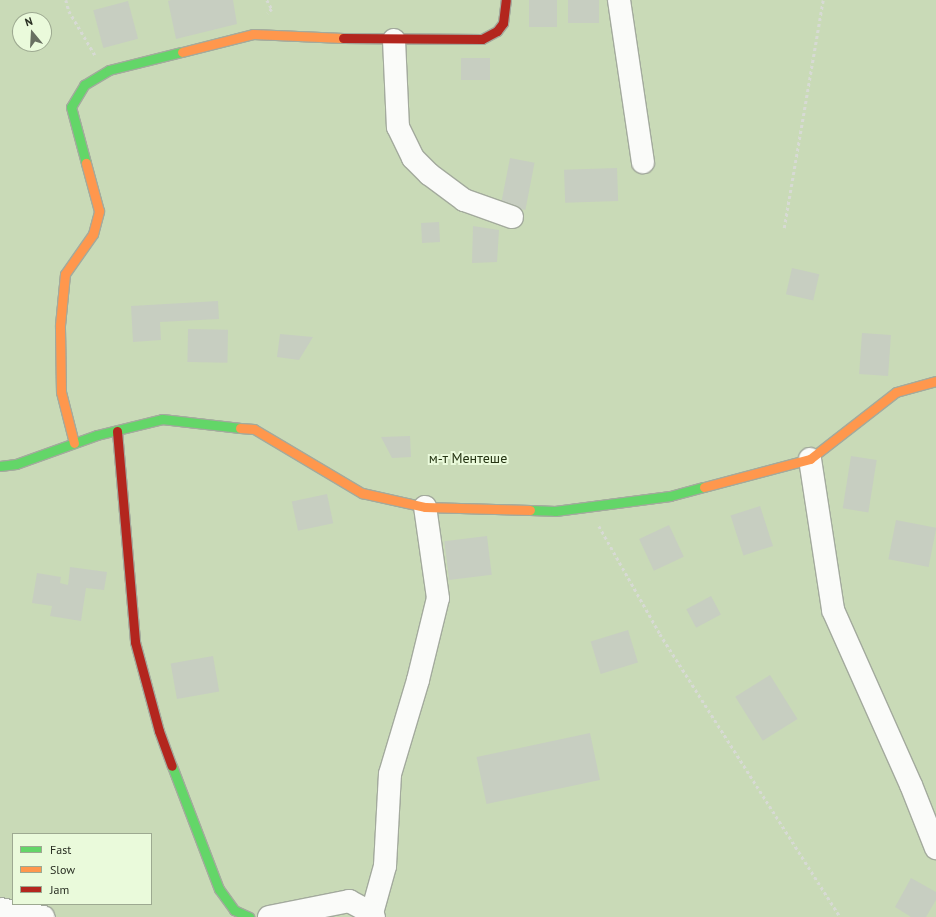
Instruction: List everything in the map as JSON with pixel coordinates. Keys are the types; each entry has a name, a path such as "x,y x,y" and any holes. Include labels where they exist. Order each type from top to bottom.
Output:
{"street":[{"path":"74,443 61,392 60,325 64,282 65,274 93,234 99,211 71,107 84,85 109,70 253,34 394,40 482,39 498,31 502,24 506,0"},
{"path":"620,0 643,162"},
{"path":"394,40 398,127 412,158 429,174 464,200 512,217"},
{"path":"0,466 16,464 74,443 162,419 254,429 362,493 425,507 556,511 670,496 810,459 896,392 936,380"},
{"path":"117,431 123,521 135,642 159,731 219,889 234,910 249,917"},
{"path":"810,459 833,610 911,785 936,848"},
{"path":"269,917 349,901 373,915 385,866 390,774 418,680 438,598 425,507"},
{"path":"0,909 43,917"}],"path":[{"path":"66,0 69,11 90,49 109,70"},
{"path":"784,228 823,0"},
{"path":"587,506 660,634 840,917"}],"green space":[{"name":"м-т Ментeше","path":"0,0 936,0 936,917 0,917"}],"building":[{"path":"233,0 237,24 176,39 168,1"},
{"path":"529,0 557,0 557,27 529,27"},
{"path":"568,0 599,0 599,23 568,23"},
{"path":"128,1 138,39 103,48 93,10"},
{"path":"461,58 490,58 490,80 461,80"},
{"path":"510,158 535,163 525,210 501,205"},
{"path":"617,168 618,201 565,203 564,170"},
{"path":"439,222 440,242 422,243 421,223"},
{"path":"473,226 499,230 497,262 472,263"},
{"path":"792,268 819,274 813,301 786,294"},
{"path":"218,301 219,319 160,322 161,340 133,342 131,306"},
{"path":"188,329 228,330 227,363 187,362"},
{"path":"862,333 891,335 888,376 859,374"},
{"path":"280,334 313,337 299,360 277,357"},
{"path":"410,436 411,457 392,458 381,437"},
{"path":"851,456 877,460 868,512 843,508"},
{"path":"327,494 333,523 298,531 292,501"},
{"path":"760,506 773,546 743,556 731,516"},
{"path":"896,520 936,528 929,567 888,559"},
{"path":"669,525 684,557 654,571 639,539"},
{"path":"487,536 492,575 449,580 444,541"},
{"path":"70,567 107,572 104,590 86,588 81,621 50,616 52,606 32,603 37,573 61,577 60,583 68,585"},
{"path":"711,596 721,615 696,628 686,609"},
{"path":"628,630 638,663 601,674 591,641"},
{"path":"213,656 219,691 177,699 171,663"},
{"path":"770,675 798,719 763,741 735,697"},
{"path":"590,733 600,780 487,804 477,757"},
{"path":"911,878 936,892 936,900 926,917 911,917 895,907"}],"traffic: fast":[{"path":"86,163 71,107 84,85 109,70 182,52"},
{"path":"0,466 16,464 97,435 162,419 240,428"},
{"path":"530,510 555,511 670,496 704,487"},
{"path":"172,766 219,889 234,910 249,917"}],"traffic: slow":[{"path":"182,52 253,34 343,38"},
{"path":"74,443 61,392 60,325 65,274 93,234 99,211 86,163"},
{"path":"704,487 810,459 896,392 936,381"},
{"path":"240,428 254,429 362,493 425,507 530,510"}],"traffic: jam":[{"path":"343,38 482,39 497,31 503,23 506,0"},
{"path":"117,431 135,642 159,731 172,766"}]}
